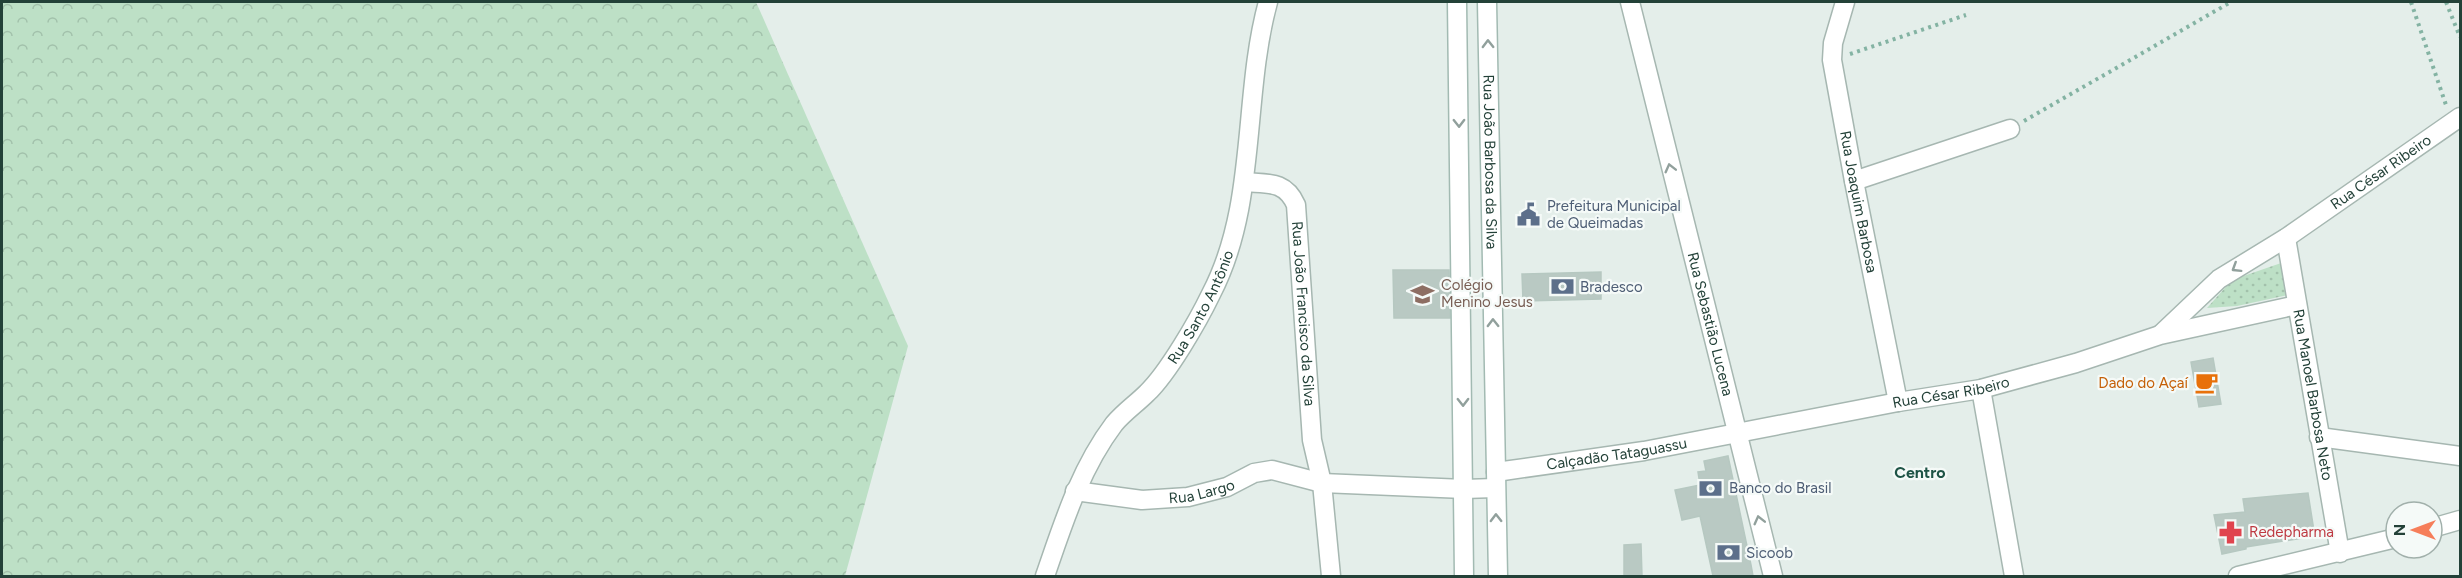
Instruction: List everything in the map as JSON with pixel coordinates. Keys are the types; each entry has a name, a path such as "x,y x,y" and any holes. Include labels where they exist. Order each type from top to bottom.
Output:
{"street":[{"name":"Rua Santo Antônio","path":"1045,576 1075,491 1113,426 1158,380 1211,294 1232,236 1244,182 1252,105 1268,2"},
{"name":"Rua João Barbosa da Silva","path":"1457,2 1464,576"},
{"name":"Rua João Barbosa da Silva","path":"1487,2 1498,576"},
{"name":"Rua Sebastião Lucena","path":"1630,2 1773,576"},
{"name":"Rua Joaquim Barbosa","path":"1849,3 1833,43 1832,60 1898,402"},
{"name":"Rua César Ribeiro","path":"2160,335 2219,279 2286,237 2457,120"},
{"path":"1854,181 2010,129"},
{"name":"Rua João Francisco da Silva","path":"1244,182 1276,185 1292,195 1296,205 1312,440 1322,483 1331,576"},
{"name":"Rua Manoel Barbosa Neto","path":"2286,237 2340,553"},
{"name":"Rua César Ribeiro","path":"1736,432 1981,389 2076,363 2160,335 2297,305"},
{"path":"1981,389 2014,576"},
{"name":"Calçadão Tataguassu","path":"1464,489 1496,480 1736,432"},
{"path":"2319,437 2460,456"},
{"name":"Rua Largo","path":"1075,491 1133,499 1188,497 1227,487 1254,473 1272,470 1322,483 1464,489"},
{"path":"2444,525 2460,520"},
{"path":"2238,576 2384,541"}],"path":[{"path":"2010,129 2231,2"},
{"path":"2411,2 2457,120"},
{"path":"2446,2 2460,37"},
{"path":"1832,60 1966,15"}],"green space":[{"path":"2,2 756,2 908,346 845,576 2,576"},
{"path":"2284,262 2288,295 2237,306 2207,308 2232,280"}],"building":[{"name":"Colégio Menino Jesus","path":"1393,270 1449,270 1450,318 1394,318"},
{"name":"Bradesco","path":"1601,272 1601,299 1523,301 1522,274"},
{"name":"Dado do Açaí","path":"2213,358 2221,404 2199,407 2191,362"},
{"path":"1728,456 1753,576 1713,576 1700,516 1682,520 1675,490 1700,485 1698,472 1706,471 1704,461"},
{"path":"2308,493 2314,531 2309,537 2246,547 2246,549 2222,554 2214,515 2245,512 2243,499"},
{"path":"1641,544 1642,576 1624,576 1624,545"}],"place":[{"name":"Prefeitura Municipal de Queimadas","path":"1529,215"},
{"name":"Bradesco","path":"1562,287"},
{"name":"Colégio Menino Jesus","path":"1423,294"},
{"name":"Dado do Açaí","path":"2206,383"},
{"name":"Banco do Brasil","path":"1711,488"},
{"name":"Redepharma","path":"2231,532"},
{"name":"Sicoob","path":"1728,553"}],"district":[{"name":"Centro","path":"1920,472"}]}
